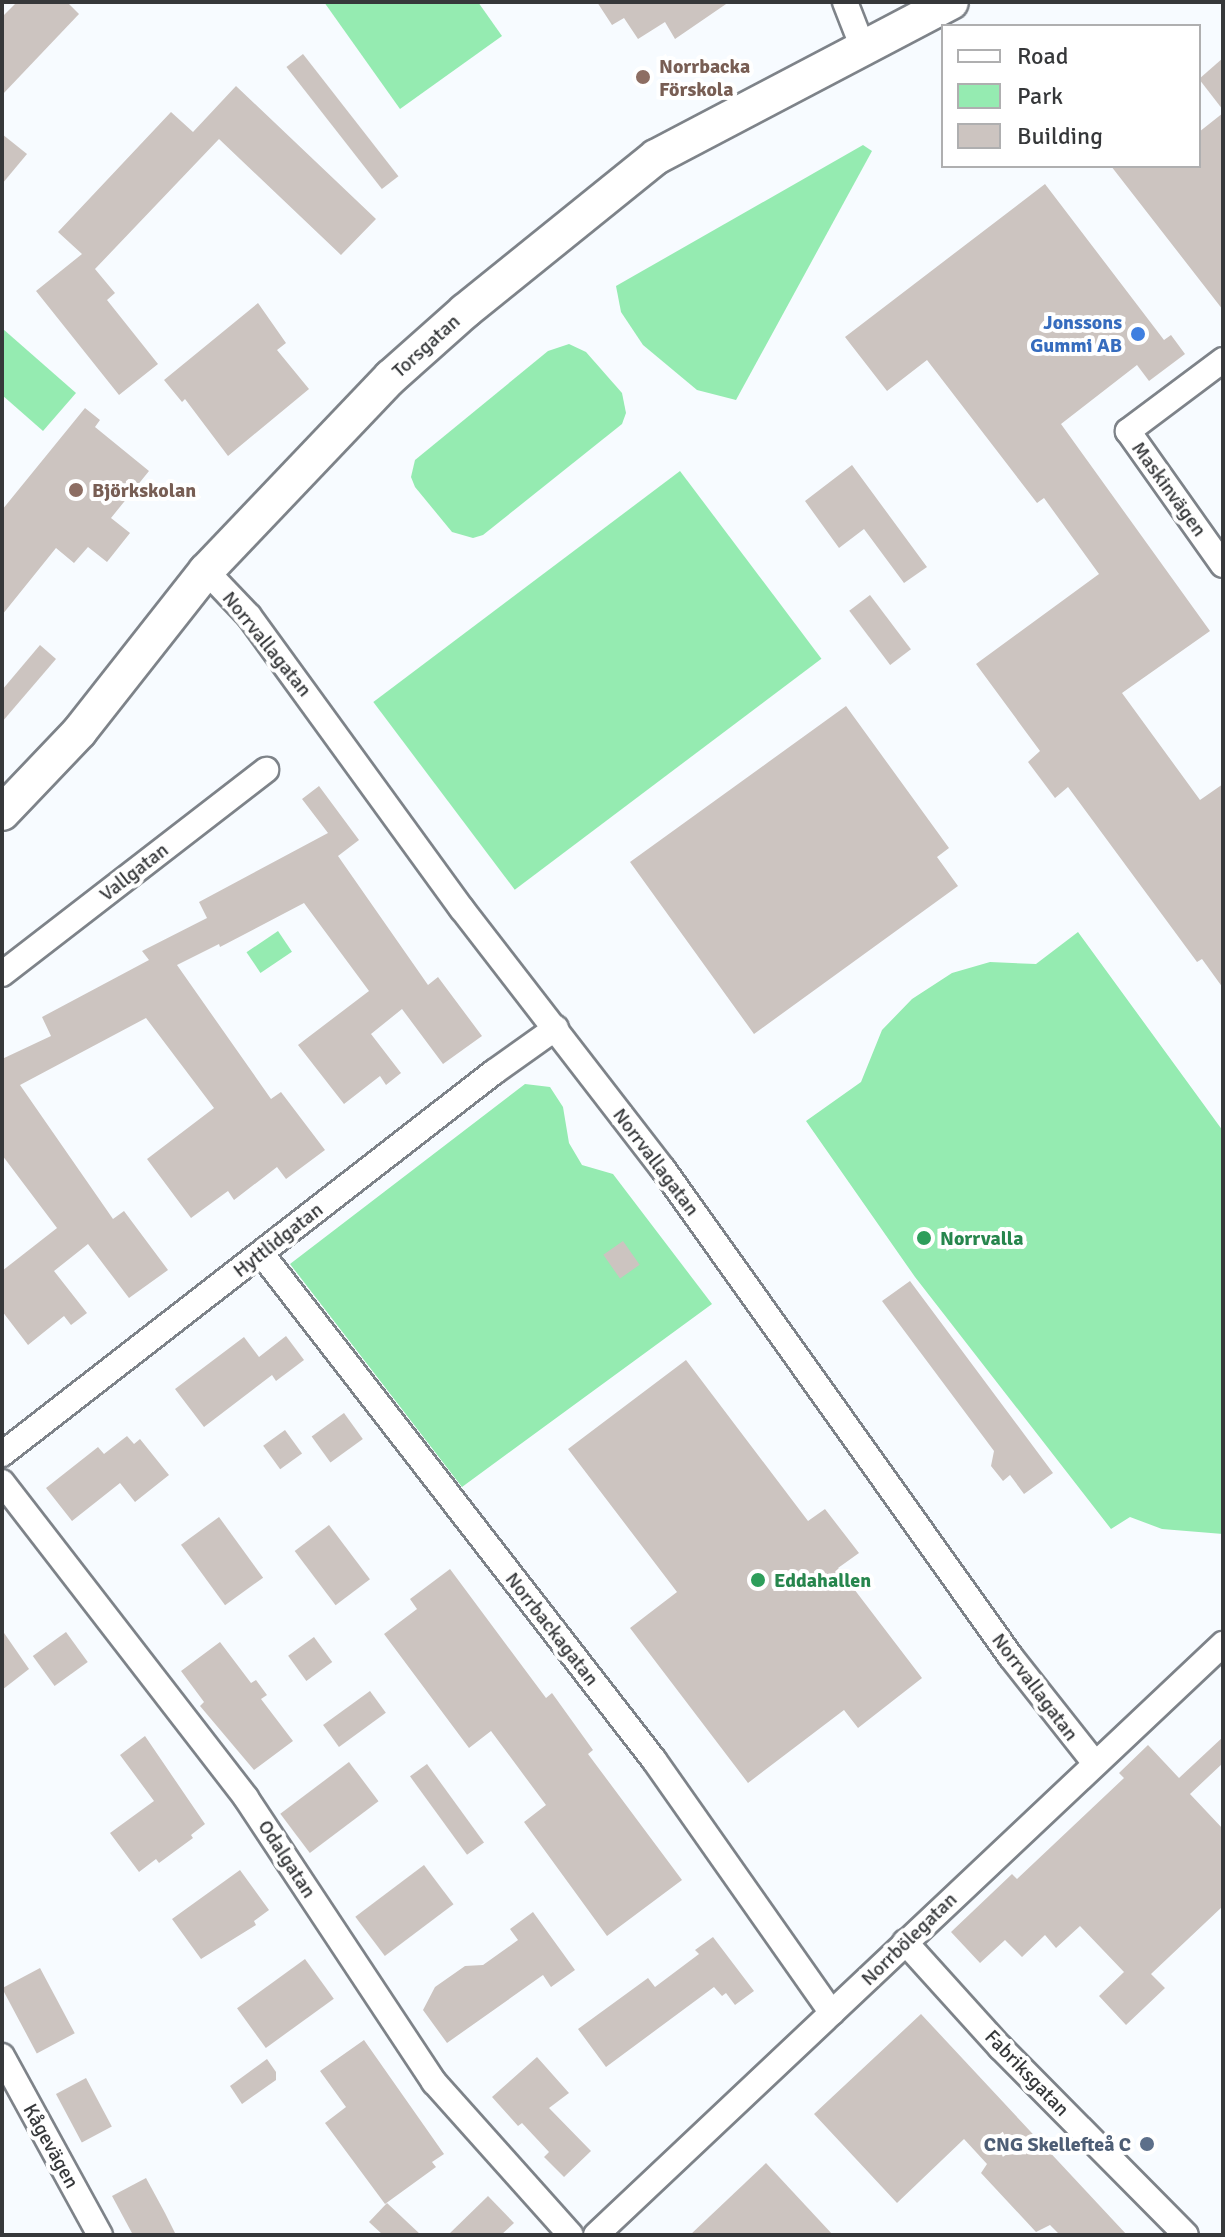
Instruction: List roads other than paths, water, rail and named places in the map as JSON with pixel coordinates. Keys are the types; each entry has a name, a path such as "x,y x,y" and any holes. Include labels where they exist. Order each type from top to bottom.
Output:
{"main road":[{"name":"Torsgatan","path":"2,813 80,731 206,571 391,377 465,311 656,157 951,2"}],"street":[{"path":"845,2 863,48"},
{"name":"Maskinvägen","path":"1223,360 1128,431 1223,565"},
{"name":"Norrvallagatan","path":"206,571 249,616 462,909 556,1028 735,1267 1011,1657 1094,1762"},
{"name":"Vallgatan","path":"2,974 266,770"},
{"name":"Hyttlidgatan","path":"2,1454 556,1028"},
{"name":"Norrbackagatan","path":"261,1253 654,1760 832,2013"},
{"name":"Odalgatan","path":"2,1482 246,1798 434,2082 571,2235"},
{"name":"Norrbölegatan","path":"596,2235 1094,1762 1223,1644"},
{"name":"Fabriksgatan","path":"905,1942 1000,2047 1186,2235"},
{"name":"Kågevägen","path":"2,2056 13,2101 100,2235"}],"place":[{"name":"Norrbacka Förskola","path":"643,77"},
{"name":"Jonssons Gummi AB","path":"1138,334"},
{"name":"Björkskolan","path":"76,490"},
{"name":"Norrvalla","path":"924,1238"},
{"name":"Eddahallen","path":"758,1580"},
{"name":"CNG Skellefteå C","path":"1147,2144"}]}
